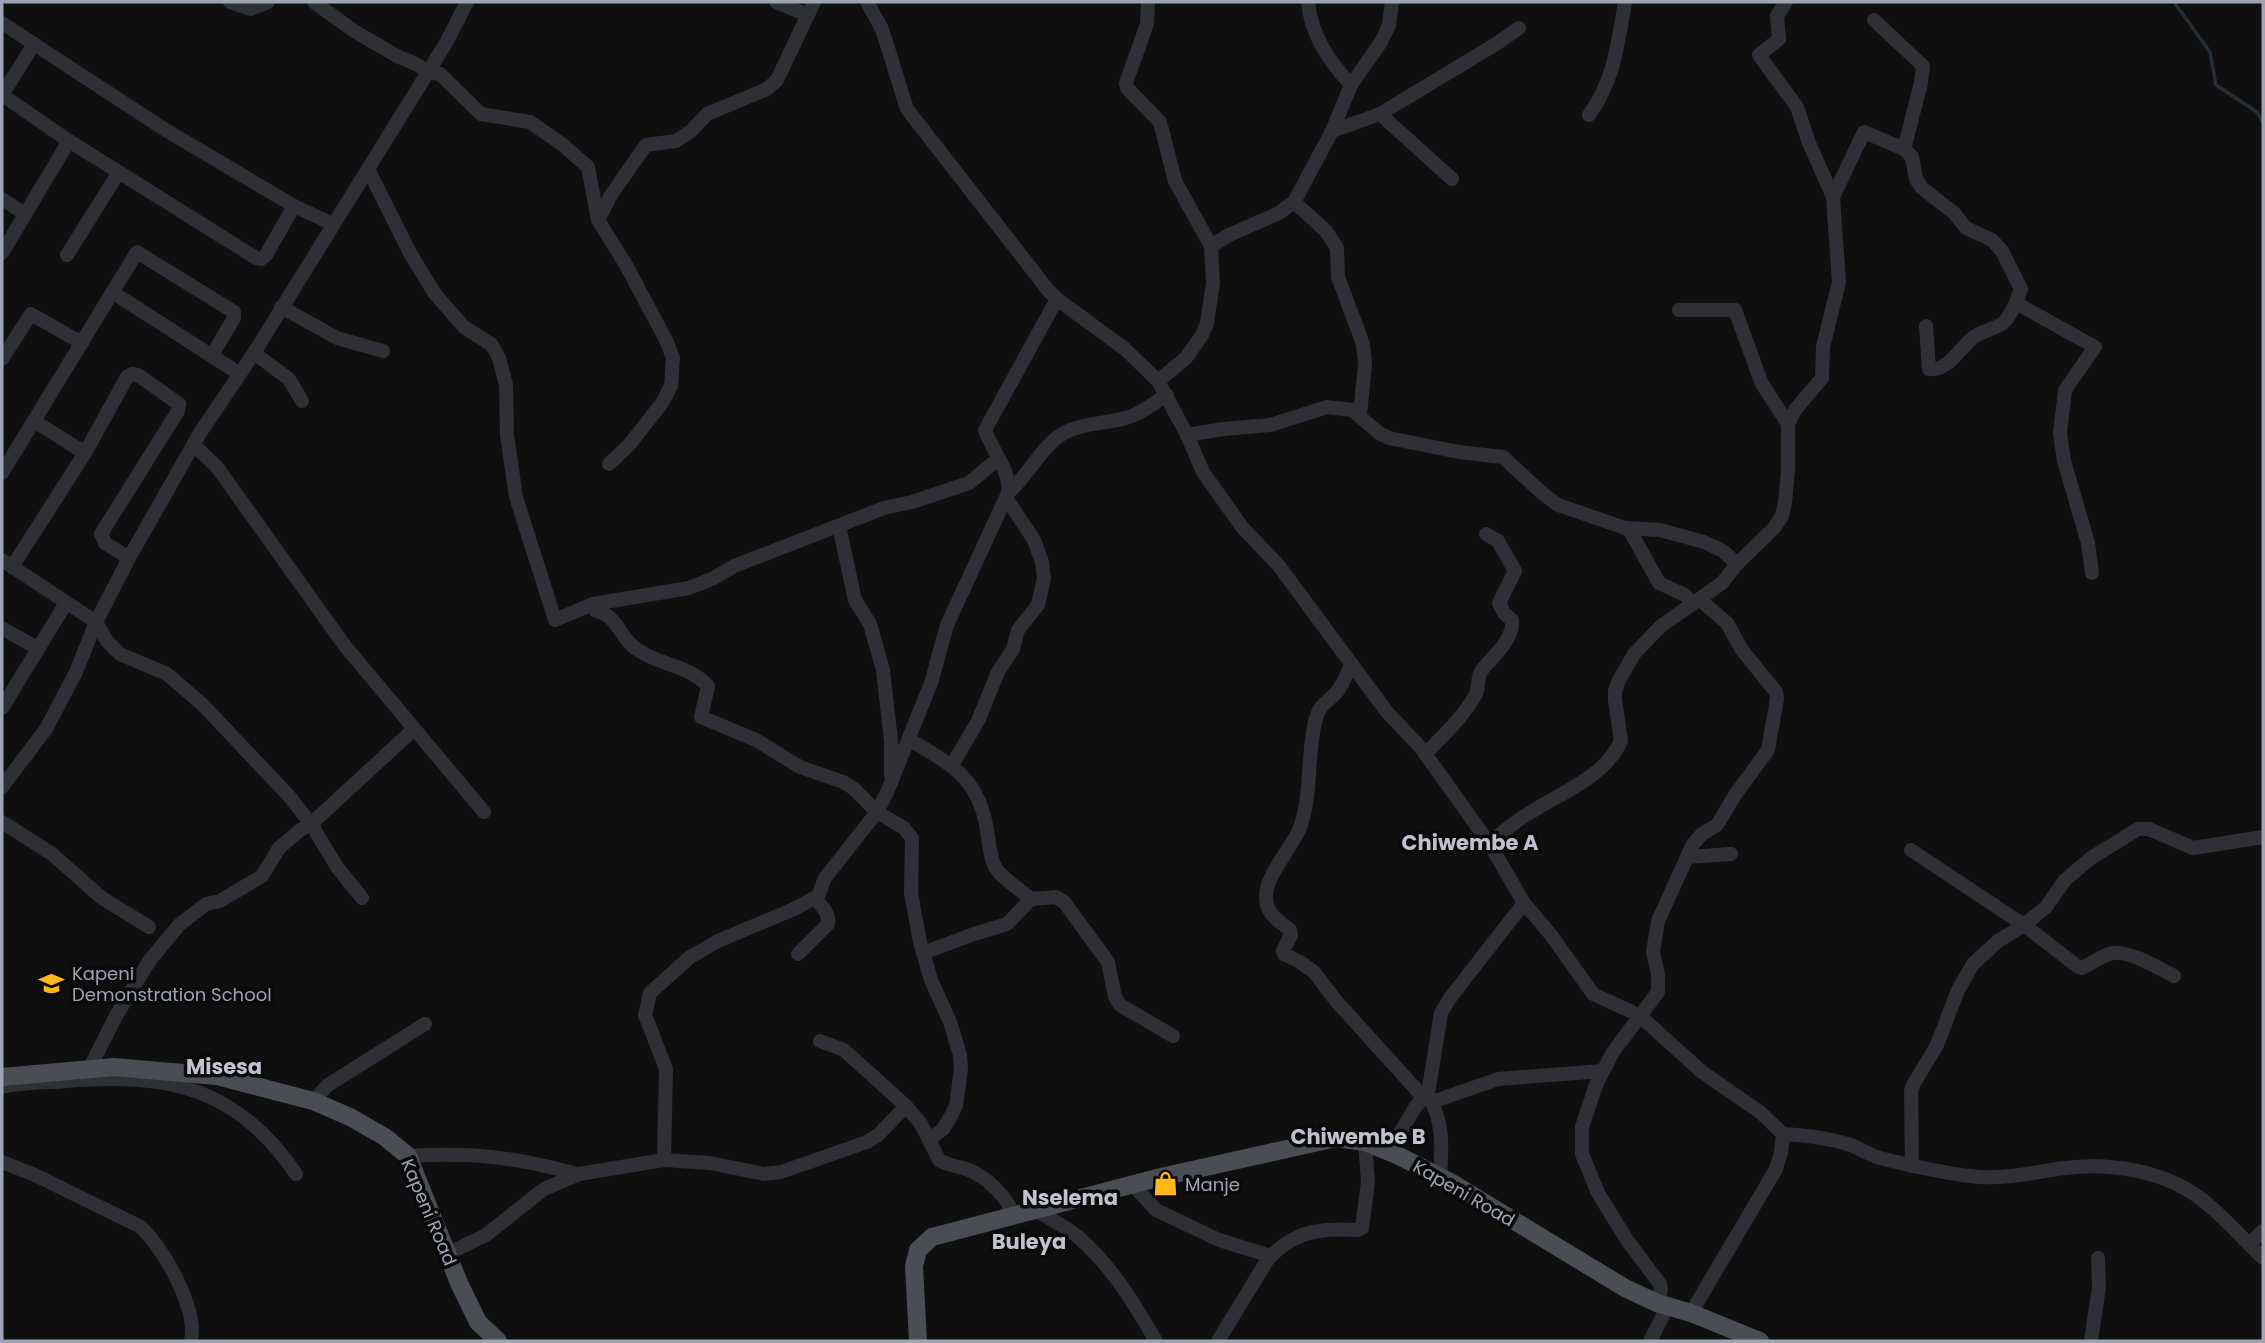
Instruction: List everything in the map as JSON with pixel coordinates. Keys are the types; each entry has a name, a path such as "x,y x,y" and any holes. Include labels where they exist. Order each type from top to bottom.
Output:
{"main road":[{"name":"Kapeni Road","path":"2,1077 114,1067 217,1076 313,1101 350,1117 378,1132 408,1156 458,1283 478,1322 498,1341"},
{"name":"Kapeni Road","path":"918,1341 915,1278 918,1250 932,1237 1133,1185 1336,1138 1365,1142 1389,1151 1440,1177 1614,1282 1662,1305 1760,1341"}],"street":[{"path":"230,2 251,9 268,2"},
{"path":"314,2 354,31 428,72 440,74 481,114 530,121 583,161 591,177 598,220 626,265 673,358 671,386 662,403 629,445 608,464"},
{"path":"2,787 46,729 129,558 210,417 254,353 368,169 446,43 467,2"},
{"path":"598,220 617,186 646,145 676,141 691,131 707,114 767,89 778,80 811,8 776,2"},
{"path":"867,2 882,29 907,109 1057,299 1125,349 1158,381 1203,472 1234,516 1279,566 1387,712 1425,754 1489,843 1524,903 1551,934 1593,994 1639,1015 1702,1072 1760,1112 1783,1134 1824,1138 1876,1157 1979,1177 2015,1176 2082,1167 2135,1171 2169,1181 2197,1196 2263,1258"},
{"path":"1148,2 1147,24 1126,83 1127,89 1151,110 1160,122 1175,181 1211,246 1213,282 1207,323 1202,335 1186,358 1158,381"},
{"path":"1308,2 1312,28 1335,67 1351,85"},
{"path":"1211,246 1229,235 1279,214 1294,202 1332,131 1351,85 1381,42 1389,25 1392,2"},
{"path":"1589,115 1601,97 1613,69 1625,2"},
{"path":"1489,843 1526,815 1586,780 1605,765 1621,741 1615,691 1634,653 1661,626 1722,583 1782,516 1787,480 1788,424 1795,410 1822,378 1821,354 1839,279 1833,197 1809,143 1797,107 1759,55 1779,39 1777,16 1786,2"},
{"path":"1874,20 1923,66 1904,149"},
{"path":"2,23 164,129 294,206 333,224"},
{"path":"1332,131 1380,114 1496,44 1519,27"},
{"path":"34,44 2,95 69,141 256,258 261,259 266,255 294,206"},
{"path":"1380,114 1452,179"},
{"path":"1833,197 1864,132 1904,149 1912,157 1916,178 1924,191 1954,213 1966,228 1992,240 2002,251 2021,289 2004,322 1977,335 1946,363 1934,370 1929,369 1926,326"},
{"path":"2,253 69,141"},
{"path":"368,169 410,253 435,293 458,321 492,345 499,358 506,385 508,444 516,497 553,618 559,620 593,604 689,589 734,566 884,508 912,502 969,483 998,459"},
{"path":"67,255 119,172"},
{"path":"2,199 25,214"},
{"path":"1294,202 1326,231 1337,248 1338,277 1363,344 1365,364 1360,415"},
{"path":"2,473 137,252 231,307 234,318 212,355"},
{"path":"112,292 240,374"},
{"path":"664,1160 666,1069 645,1015 650,993 690,957 718,941 815,898 835,863 877,812 910,740 931,683 947,625 1007,496 1008,481 986,433 986,426 1057,299"},
{"path":"2016,303 2095,347 2065,390 2060,433 2064,461 2088,542 2092,572"},
{"path":"281,307 337,338 383,351"},
{"path":"1679,310 1735,310 1762,384 1788,424"},
{"path":"2,359 31,314 82,343"},
{"path":"254,353 289,379 302,401"},
{"path":"129,558 105,543 101,534 179,404 138,375 132,374 127,377 85,453 7,563 96,622 107,641 120,654 167,674 203,705 311,824 337,867 362,898"},
{"path":"1007,496 1063,433 1129,417 1167,395"},
{"path":"1187,435 1269,425 1326,407 1345,408 1360,415 1379,433 1389,438 1459,452 1503,457 1551,501 1629,529 1660,530 1704,542 1723,551 1737,564"},
{"path":"34,421 85,453"},
{"path":"195,446 217,467 345,646 484,812"},
{"path":"952,765 972,734 998,671 1013,649 1018,630 1038,605 1044,578 1042,562 1034,540 1007,496"},
{"path":"839,526 855,600 870,624 883,670 891,741 891,780 888,790"},
{"path":"1629,529 1659,583 1685,594 1727,623 1742,650 1776,692 1777,699 1768,750 1717,825 1696,839 1687,857 1658,921 1653,952 1658,974 1658,992 1613,1052 1595,1084 1582,1127 1582,1154 1598,1193 1627,1240 1660,1284 1662,1305 1650,1341"},
{"path":"1425,754 1453,725 1476,695 1480,673 1501,648 1512,627 1512,620 1504,613 1499,603 1515,571 1498,541 1486,534"},
{"path":"2,708 66,603"},
{"path":"593,604 596,611 601,611 614,621 631,646 651,659 680,668 708,686 701,717 756,740 800,767 843,782 853,788 877,812 904,828 912,838 911,893 923,953 931,980 950,1022 960,1055 961,1069 958,1096 951,1116 943,1129 929,1140"},
{"path":"2,628 37,648"},
{"path":"1351,665 1338,691 1322,704 1316,717 1304,812 1289,851 1269,880 1266,903 1272,916 1290,930 1291,935 1284,954 1300,961 1314,972 1337,1002 1428,1098 1437,1112 1442,1136 1440,1177"},
{"path":"89,1069 116,1016 150,960 179,925 197,910 220,901 262,876 279,848 311,824 415,729"},
{"path":"910,740 952,765 967,779 978,794 985,814 996,869 1031,899"},
{"path":"2,822 52,854 102,898 149,927"},
{"path":"1912,1166 1911,1091 1937,1045 1958,989 1973,964 1998,941 2024,925 2046,906 2069,875 2134,830 2149,829 2188,848 2263,836"},
{"path":"1911,850 2024,925 2077,966 2082,968 2102,957 2118,953 2140,959 2174,976"},
{"path":"1687,857 1731,854"},
{"path":"923,953 974,933 1007,924 1031,899 1056,897 1064,902 1108,962 1115,997 1120,1005 1173,1036"},
{"path":"798,954 828,924 830,918 815,898"},
{"path":"1389,1151 1428,1098 1441,1013 1524,903"},
{"path":"313,1101 336,1079 425,1024"},
{"path":"820,1041 845,1050 906,1106 921,1124 939,1160 968,1169 980,1177 1004,1197 1011,1206 1014,1217"},
{"path":"1428,1098 1498,1079 1603,1071"},
{"path":"2,1087 99,1079 160,1081 187,1087 252,1123 269,1138 296,1174"},
{"path":"447,1254 486,1235 544,1189 579,1174 664,1160 710,1163 764,1174 781,1172 867,1142 878,1135 906,1106"},
{"path":"1691,1314 1776,1168 1783,1134"},
{"path":"1218,1341 1271,1256 1291,1240 1313,1230 1362,1228 1368,1182 1365,1142"},
{"path":"408,1156 441,1153 510,1157 579,1174"},
{"path":"2,1162 35,1175 141,1227 154,1241 179,1283 190,1318 191,1341"},
{"path":"1133,1185 1156,1210 1219,1240 1271,1256"},
{"path":"1035,1210 1075,1235 1089,1248 1127,1293 1156,1341"},
{"path":"2249,1244 2263,1231"},
{"path":"2091,1341 2099,1287 2098,1258"}],"waterway":[{"path":"2174,2 2210,52 2216,85 2257,112 2263,123"}],"place":[{"name":"Kapeni Demonstration School","path":"52,983"},
{"name":"Manje","path":"1165,1184"}],"district":[{"name":"Chiwembe A","path":"1470,842"},
{"name":"Misesa","path":"224,1066"},
{"name":"Chiwembe B","path":"1358,1136"},
{"name":"Nselema","path":"1070,1197"},
{"name":"Buleya","path":"1029,1241"}]}
